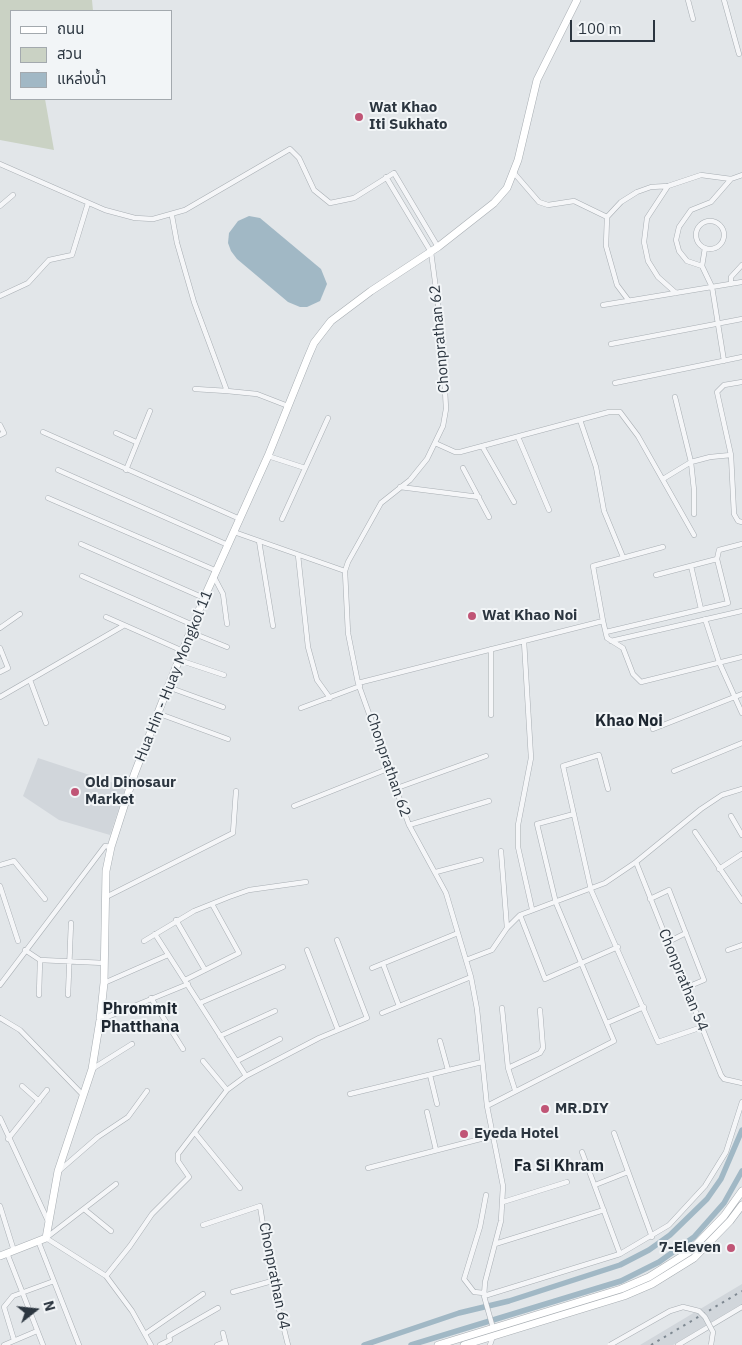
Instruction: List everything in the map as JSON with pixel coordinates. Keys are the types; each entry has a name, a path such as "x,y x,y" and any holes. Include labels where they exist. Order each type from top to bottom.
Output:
{"street":[{"name":"Hua Hin - Huay Mongkol 11","path":"46,1238 58,1171 92,1069 104,983 106,872 111,847 157,713 204,598 268,456 314,343 331,321 371,291 438,247 494,203 506,188 514,173 537,80 577,0"},
{"path":"688,0 693,18"},
{"path":"724,0 739,54"},
{"path":"0,164 104,210 135,218 153,219 172,216 200,202 290,148 299,158 314,190 330,203 354,198 394,173 438,247"},
{"path":"514,173 539,202 548,205 574,201 608,217"},
{"path":"628,301 617,285 610,267 606,246 608,217 621,202 637,192 651,187 668,186 701,176 731,179 742,175"},
{"path":"386,177 430,252"},
{"path":"702,266 688,261 679,251 676,240 679,226 691,210 711,202 731,179"},
{"path":"668,186 647,218 644,242 648,261 658,278 676,293"},
{"path":"0,206 13,195"},
{"path":"0,296 28,282 49,260 72,255 88,203"},
{"path":"172,216 177,243 194,302 227,391"},
{"path":"714,221 722,227 723,240 716,248 705,248 697,242 696,230 701,223 714,221"},
{"path":"705,248 702,266 712,287 724,361"},
{"name":"Chonprathan 62","path":"430,252 442,333 446,378 446,409 435,443 419,471 381,503 372,516 345,571 348,633 359,685 398,788 409,825 446,893 471,977 477,1009 487,1106 501,1171 503,1202 484,1294"},
{"path":"731,284 731,277 742,265"},
{"path":"603,305 742,282"},
{"path":"610,344 742,319"},
{"path":"615,383 742,358"},
{"path":"742,382 724,385 718,392 731,455 734,514 738,521 742,522"},
{"path":"195,390 257,394 288,406"},
{"path":"675,397 691,462 694,514"},
{"path":"126,470 150,411"},
{"path":"435,443 455,452 608,412 620,412 625,416 694,534"},
{"path":"282,519 328,418"},
{"path":"580,420 596,467 604,511 623,557"},
{"path":"0,425 4,433 0,435"},
{"path":"43,432 240,519"},
{"path":"116,433 136,442"},
{"path":"518,437 549,510"},
{"path":"482,446 514,502"},
{"path":"663,479 691,462 710,457 731,455"},
{"path":"268,456 305,468"},
{"path":"463,468 488,516"},
{"path":"58,470 228,545"},
{"path":"400,487 479,497"},
{"path":"48,498 215,574 222,594 227,624"},
{"path":"234,532 345,571"},
{"path":"259,541 273,626"},
{"path":"81,544 204,598"},
{"path":"606,632 728,603 717,559 719,550 742,544"},
{"path":"663,547 593,566 606,632 611,641 623,648 633,674 640,682 742,657"},
{"path":"298,555 308,647 317,680 330,698"},
{"path":"656,575 717,559"},
{"path":"691,566 702,610"},
{"path":"82,576 228,647"},
{"path":"611,641 742,610"},
{"path":"0,628 20,614"},
{"path":"106,617 183,651"},
{"path":"706,619 719,662 742,713"},
{"path":"301,708 359,685 603,621"},
{"path":"0,697 123,626"},
{"path":"524,641 531,758 518,825 518,847 532,909"},
{"path":"0,648 8,668 0,672"},
{"path":"491,650 491,715"},
{"path":"179,660 224,675"},
{"path":"30,680 46,723"},
{"path":"168,687 223,707"},
{"path":"653,730 742,694"},
{"path":"157,713 228,739"},
{"path":"674,771 742,743"},
{"path":"608,789 599,755 563,766 591,890 618,947 658,1042 702,1027"},
{"path":"398,788 486,756"},
{"path":"294,806 390,768"},
{"path":"466,960 492,950 506,928 520,914 591,890 636,862 701,808 722,795 742,789"},
{"path":"106,897 230,835 234,830 236,791"},
{"path":"409,825 489,801"},
{"path":"487,1106 614,1041 556,903 537,824 574,814"},
{"path":"731,816 742,836"},
{"path":"695,832 742,901"},
{"path":"0,985 105,846 111,847"},
{"path":"501,851 506,928"},
{"path":"719,869 742,854"},
{"path":"436,872 481,860"},
{"path":"0,865 14,861 45,900"},
{"name":"Chonprathan 54","path":"636,862 722,1077 742,1083"},
{"path":"144,941 176,920 249,890 306,882"},
{"path":"0,886 18,941"},
{"path":"650,899 669,890 686,933 704,980 685,988"},
{"path":"100,1020 186,982 239,953 212,904"},
{"path":"520,914 545,979 618,947"},
{"path":"176,920 205,970"},
{"path":"68,995 71,923"},
{"path":"372,968 458,933"},
{"path":"668,942 686,933"},
{"path":"155,934 246,1076"},
{"path":"106,1276 152,1214 189,1177 178,1158 227,1090 246,1076 338,1030 367,1018 337,940"},
{"path":"728,950 742,945"},
{"path":"25,950 40,960 104,963"},
{"path":"307,950 338,1030"},
{"path":"104,983 168,955"},
{"path":"39,995 40,960"},
{"path":"383,964 400,1006"},
{"path":"200,1003 283,966"},
{"path":"382,1013 471,977"},
{"path":"151,998 183,1049"},
{"path":"607,1023 644,1007"},
{"path":"502,1008 508,1068 515,1090"},
{"path":"508,1068 540,1053 543,1048 540,1010"},
{"path":"220,1036 275,1011"},
{"path":"0,1018 20,1030 83,1095"},
{"path":"237,1061 280,1039"},
{"path":"440,1041 448,1070"},
{"path":"92,1069 132,1044"},
{"path":"203,1061 227,1090"},
{"path":"350,1094 482,1062"},
{"path":"430,1075 437,1104"},
{"path":"22,1086 39,1100"},
{"path":"8,1139 47,1090"},
{"path":"58,1171 98,1137 128,1117 147,1091"},
{"path":"486,1195 480,1227 464,1279 474,1292 484,1294 620,1254 652,1237 669,1225 705,1186 726,1152 742,1102"},
{"path":"427,1112 436,1150"},
{"path":"0,1118 48,1223"},
{"path":"614,1133 652,1237"},
{"path":"196,1134 240,1188"},
{"path":"368,1168 492,1136"},
{"path":"582,1152 620,1254"},
{"path":"594,1185 628,1172"},
{"path":"503,1202 567,1182"},
{"path":"7,1253 39,1243 116,1184"},
{"path":"464,1345 493,1332 621,1289 649,1277 695,1246 724,1216 742,1191"},
{"path":"438,1345 624,1296 652,1284 694,1258 730,1221 742,1204"},
{"path":"0,1206 7,1253 43,1345"},
{"name":"Chonprathan 64","path":"203,1225 260,1206 272,1281 288,1345"},
{"path":"84,1209 111,1231"},
{"path":"495,1244 604,1210"},
{"path":"46,1238 106,1276 132,1311 149,1344"},
{"path":"39,1243 79,1345"},
{"path":"233,1292 272,1281"},
{"path":"14,1340 2,1308 13,1296 54,1282"},
{"path":"145,1334 203,1294"},
{"path":"484,1294 493,1332 490,1345"},
{"path":"610,1345 670,1311 683,1307 699,1311 705,1317 713,1332 711,1345"},
{"path":"678,1345 742,1307"},
{"path":"160,1345 170,1340 169,1336 218,1308"},
{"path":"4,1345 37,1331"},
{"path":"217,1345 225,1343 223,1333"}],"shaded area":[{"name":"Old Dinosaur Market","path":"38,758 126,787 110,835 59,820 23,796"},
{"path":"742,1284 742,1304 673,1345 640,1345"}],"green space":[{"path":"0,0 92,0 93,10 10,10 10,100 45,100 54,150 0,140"}],"water":[{"path":"249,216 260,218 321,269 327,284 320,301 307,307 300,307 288,302 237,259 228,243 229,233 238,221"}],"waterway":[{"path":"364,1345 459,1313 509,1301 620,1265 649,1250 670,1235 707,1199 721,1179 742,1130"},
{"path":"411,1345 621,1281 659,1262 694,1237 724,1203 742,1171"}],"railway":[{"path":"651,1345 742,1291"}],"place":[{"name":"Wat Khao Iti Sukhato","path":"359,117"},
{"name":"Wat Khao Noi","path":"472,616"},
{"name":"Old Dinosaur Market","path":"75,792"},
{"name":"MR.DIY","path":"545,1109"},
{"name":"Eyeda Hotel","path":"464,1134"},
{"name":"7-Eleven","path":"731,1248"}],"district":[{"name":"Khao Noi","path":"629,721"},
{"name":"Phrommit Phatthana","path":"140,1018"},
{"name":"Fa Si Khram","path":"559,1166"}]}
